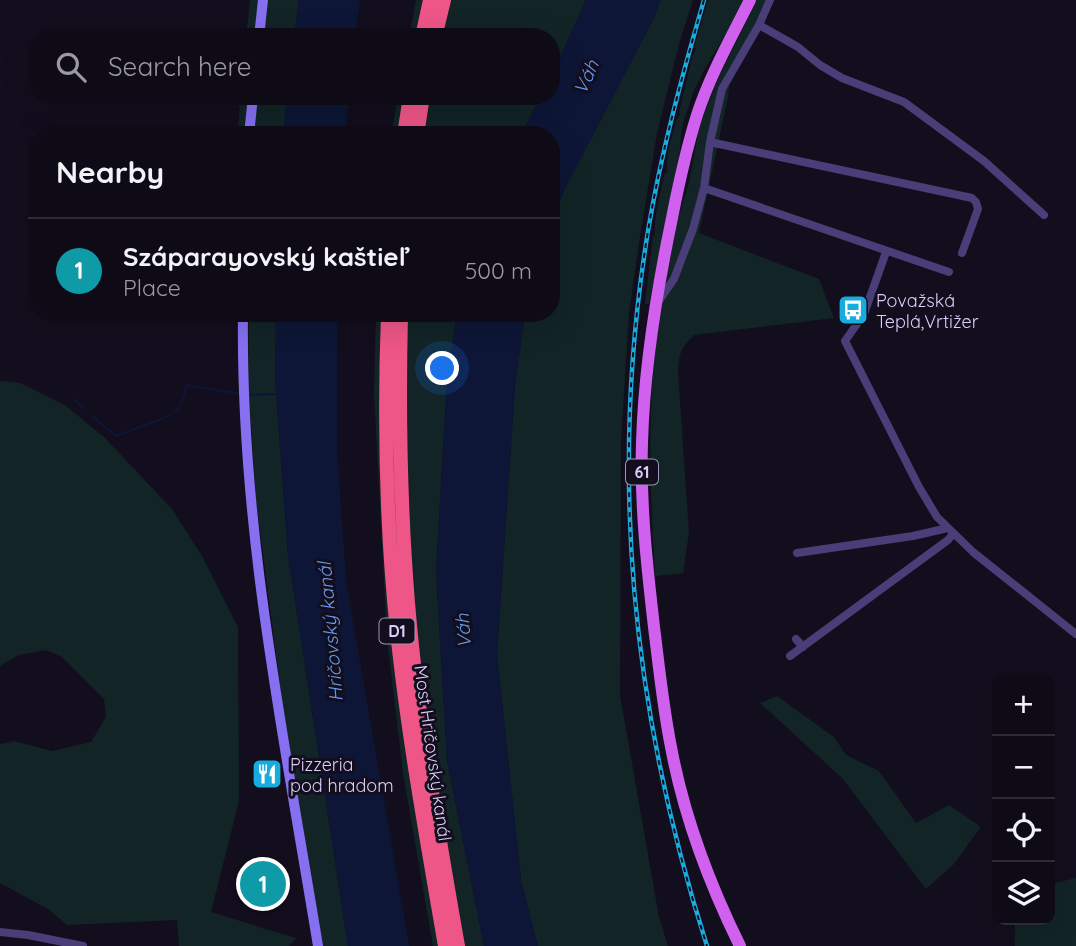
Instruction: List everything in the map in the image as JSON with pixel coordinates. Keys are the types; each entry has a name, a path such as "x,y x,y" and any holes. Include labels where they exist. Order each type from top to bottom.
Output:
{"highway":[{"path":"424,28 430,0"},
{"path":"437,28 443,0"},
{"path":"405,126 409,105"},
{"path":"418,126 422,105"},
{"name":"Most Hričovský kanál","path":"388,322 386,451 396,621 410,738 444,946"},
{"name":"Most Hričovský kanál","path":"401,322 400,450 410,629 426,756 458,946"}],"main road":[{"path":"260,28 263,0"},
{"name":"61","path":"740,946 714,891 693,834 671,749 650,587 642,472 644,409 656,304 680,182 697,115 719,61 750,0"},
{"path":"250,126 252,105"},
{"path":"243,322 245,417 259,577 318,946"}],"street":[{"path":"656,304 668,290 678,270 693,229 704,188 710,142 722,89 759,25 770,0"},
{"path":"759,25 798,47 842,78 904,102 984,161 1044,215"},
{"path":"710,142 972,198 978,209 962,253"},
{"path":"704,188 949,272"},
{"path":"886,252 864,314 845,341 937,517 999,573 1076,634"},
{"path":"801,555 951,531"},
{"path":"790,656 948,540 951,531"},
{"path":"796,639 803,647"},
{"path":"0,932 83,946"}],"shaded area":[{"path":"250,0 299,0 295,28 247,28"},
{"path":"416,0 586,0 560,57 560,28 411,28"},
{"path":"660,0 693,0 657,133 629,313 621,440 620,695 659,917 668,946 538,946 521,881 497,654 515,386 524,322 560,322 560,201 564,190 655,16"},
{"path":"708,0 744,0 703,72 682,126 680,150 649,304 645,304 656,213 664,175 667,172 668,152"},
{"path":"757,0 767,0 731,70 728,97 699,233 819,279 834,318 694,335 683,347 678,372 689,533 683,573 655,576 651,412 656,342 667,273 702,120"},
{"path":"240,105 286,105 284,126 238,126"},
{"path":"396,105 536,105 526,126 393,126"},
{"path":"249,322 276,322 275,380 288,555 348,946 314,946 256,500 248,378"},
{"path":"376,322 456,322 447,379 436,571 447,760 484,946 433,946 403,773 387,638 374,393"},
{"path":"0,381 20,383 65,405 105,438 172,509 202,556 238,627 239,801 211,912 296,938 289,946 179,946 177,920 67,925 48,909 0,883 0,744 14,741 52,751 91,742 106,717 104,699 62,657 46,650 19,655 0,666"},
{"path":"777,696 834,737 846,755 879,771 916,823 949,805 981,827 954,864 926,889 843,779 760,703"},
{"path":"1076,878 1076,946 1015,946 1015,925 1055,925 1055,883"}],"water":[{"path":"299,0 360,0 356,28 295,28"},
{"name":"Váh","path":"586,0 660,0 655,16 560,201 560,126 526,126 536,105 560,105 560,57"},
{"path":"286,105 348,105 346,126 284,126"},
{"name":"Hričovský kanál","path":"276,322 337,322 337,448 346,580 409,946 348,946 288,555 275,380"},
{"name":"Váh","path":"456,322 524,322 515,386 497,654 521,880 538,946 484,946 447,760 436,571 447,379"}],"waterway":[{"path":"93,417 116,436 169,416 181,405 187,385 241,394"},
{"path":"250,395 276,394"},
{"path":"74,399 84,409"}],"railway":[{"path":"704,0 673,115 648,231 636,322 630,413 629,502 634,592 645,681 681,858 707,946"}],"place":[{"name":"Považská Teplá,Vrtižer","path":"853,310"},
{"name":"Pizzeria pod hradom","path":"267,774"},
{"name":"Száparayovský kaštieľ","path":"263,884"}]}
